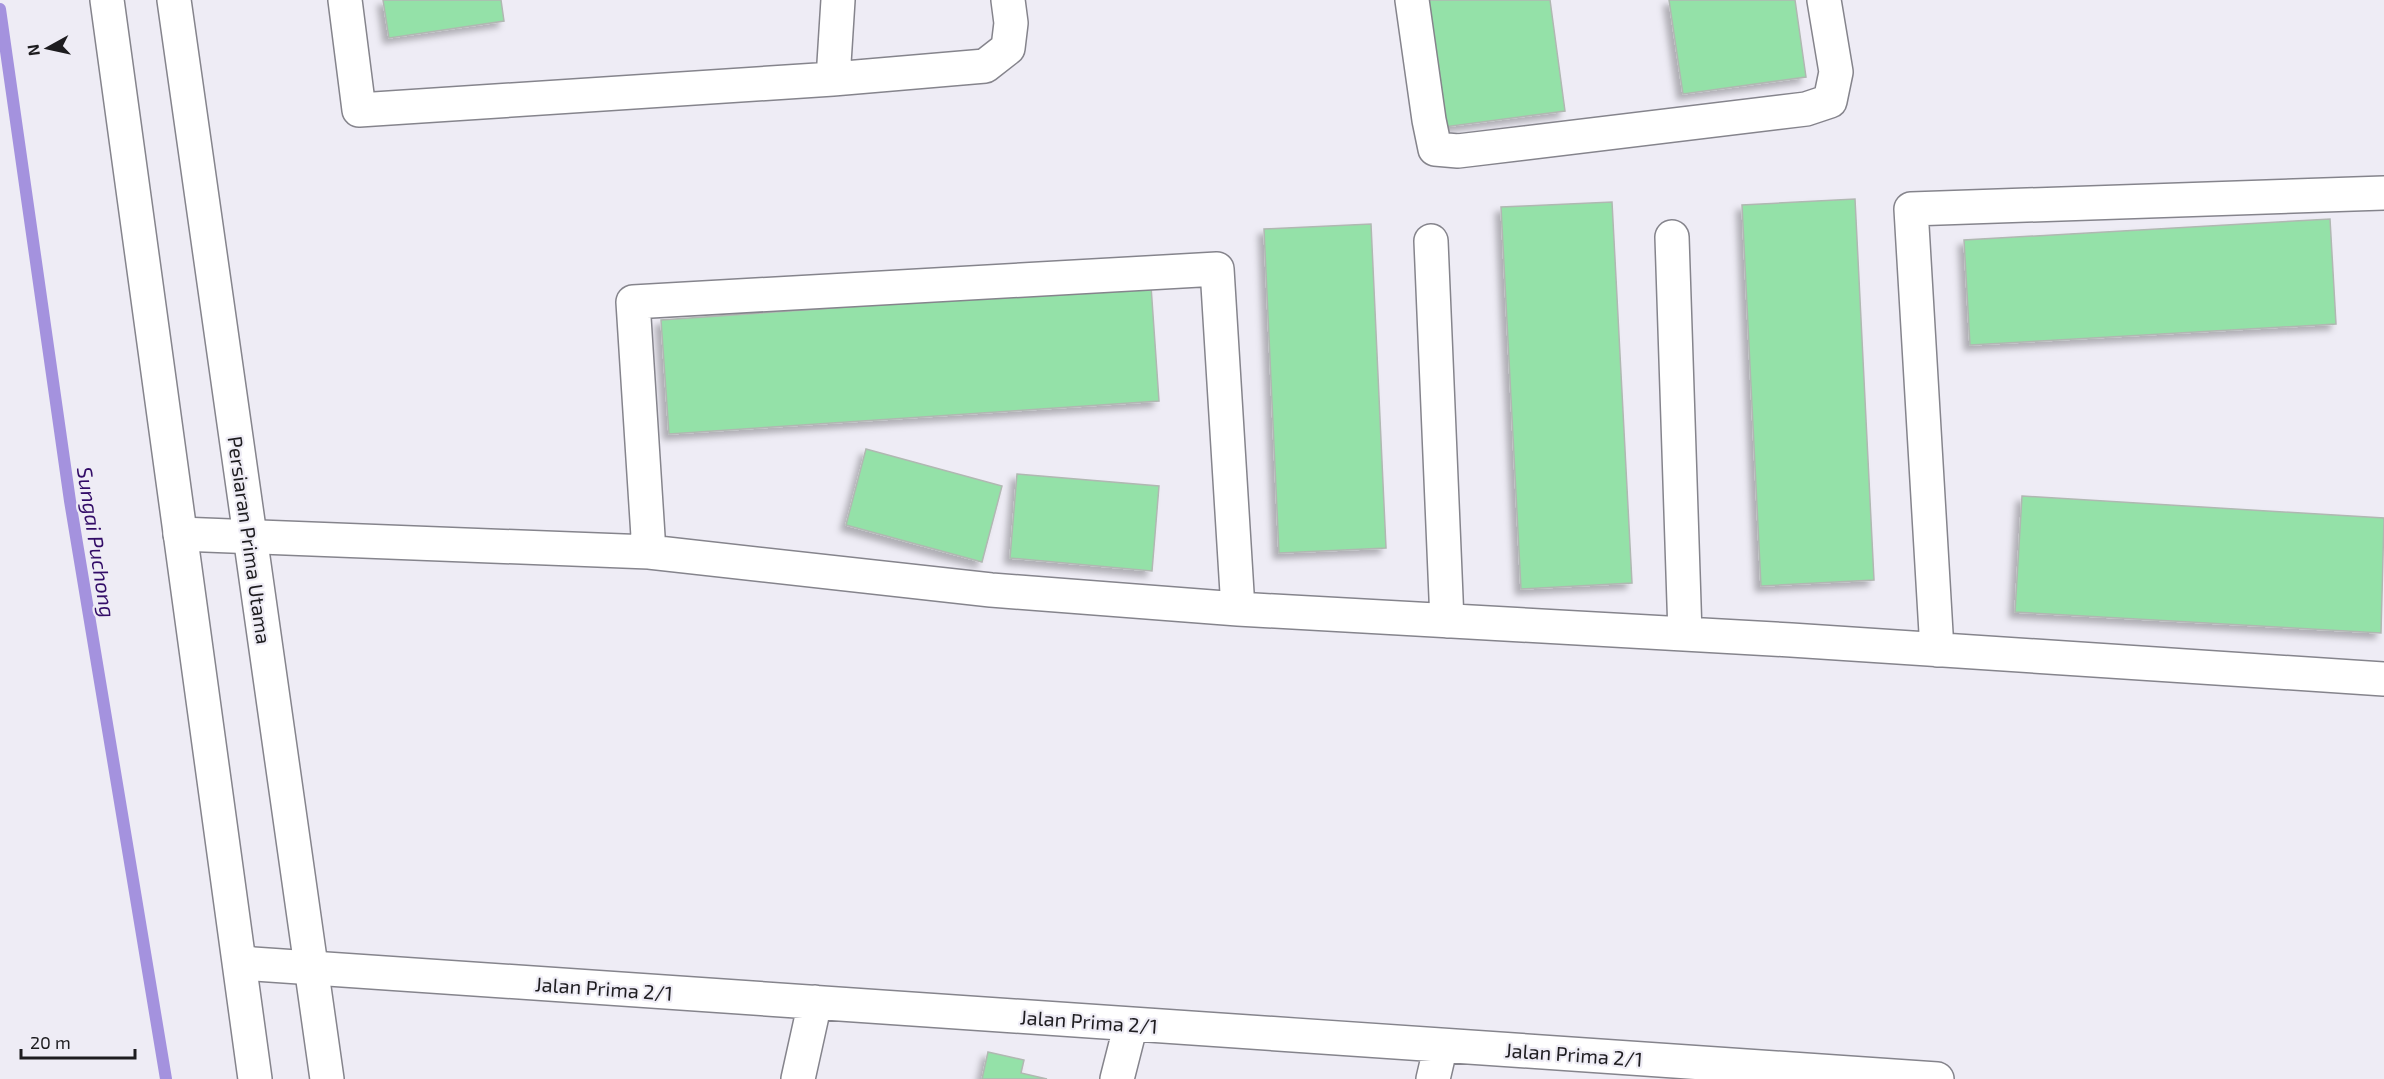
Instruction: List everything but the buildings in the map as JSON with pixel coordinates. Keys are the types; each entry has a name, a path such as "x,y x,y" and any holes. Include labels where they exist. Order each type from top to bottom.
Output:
{"street":[{"path":"107,0 255,1079"},
{"name":"Persiaran Prima Utama","path":"174,0 327,1079"},
{"path":"345,0 360,110 833,79 985,66 1008,48 1011,22 1008,0"},
{"path":"833,79 838,0"},
{"path":"1412,0 1435,149 1458,151 1806,109 1830,101 1836,72 1824,0"},
{"path":"1937,650 1911,209 2384,192"},
{"path":"1672,237 1685,634"},
{"path":"1431,242 1447,621"},
{"path":"649,552 633,302 1217,269 1238,609"},
{"path":"180,534 649,552 991,590 1238,609 1685,634 2384,679"},
{"name":"Jalan Prima 2/1","path":"240,963 1441,1045 1757,1073 1937,1079"},
{"path":"798,1079 815,1002"},
{"path":"1117,1079 1131,1024"},
{"path":"1433,1079 1441,1045"}],"waterway":[{"name":"Sungai Puchong","path":"0,9 70,501 166,1079"}]}
